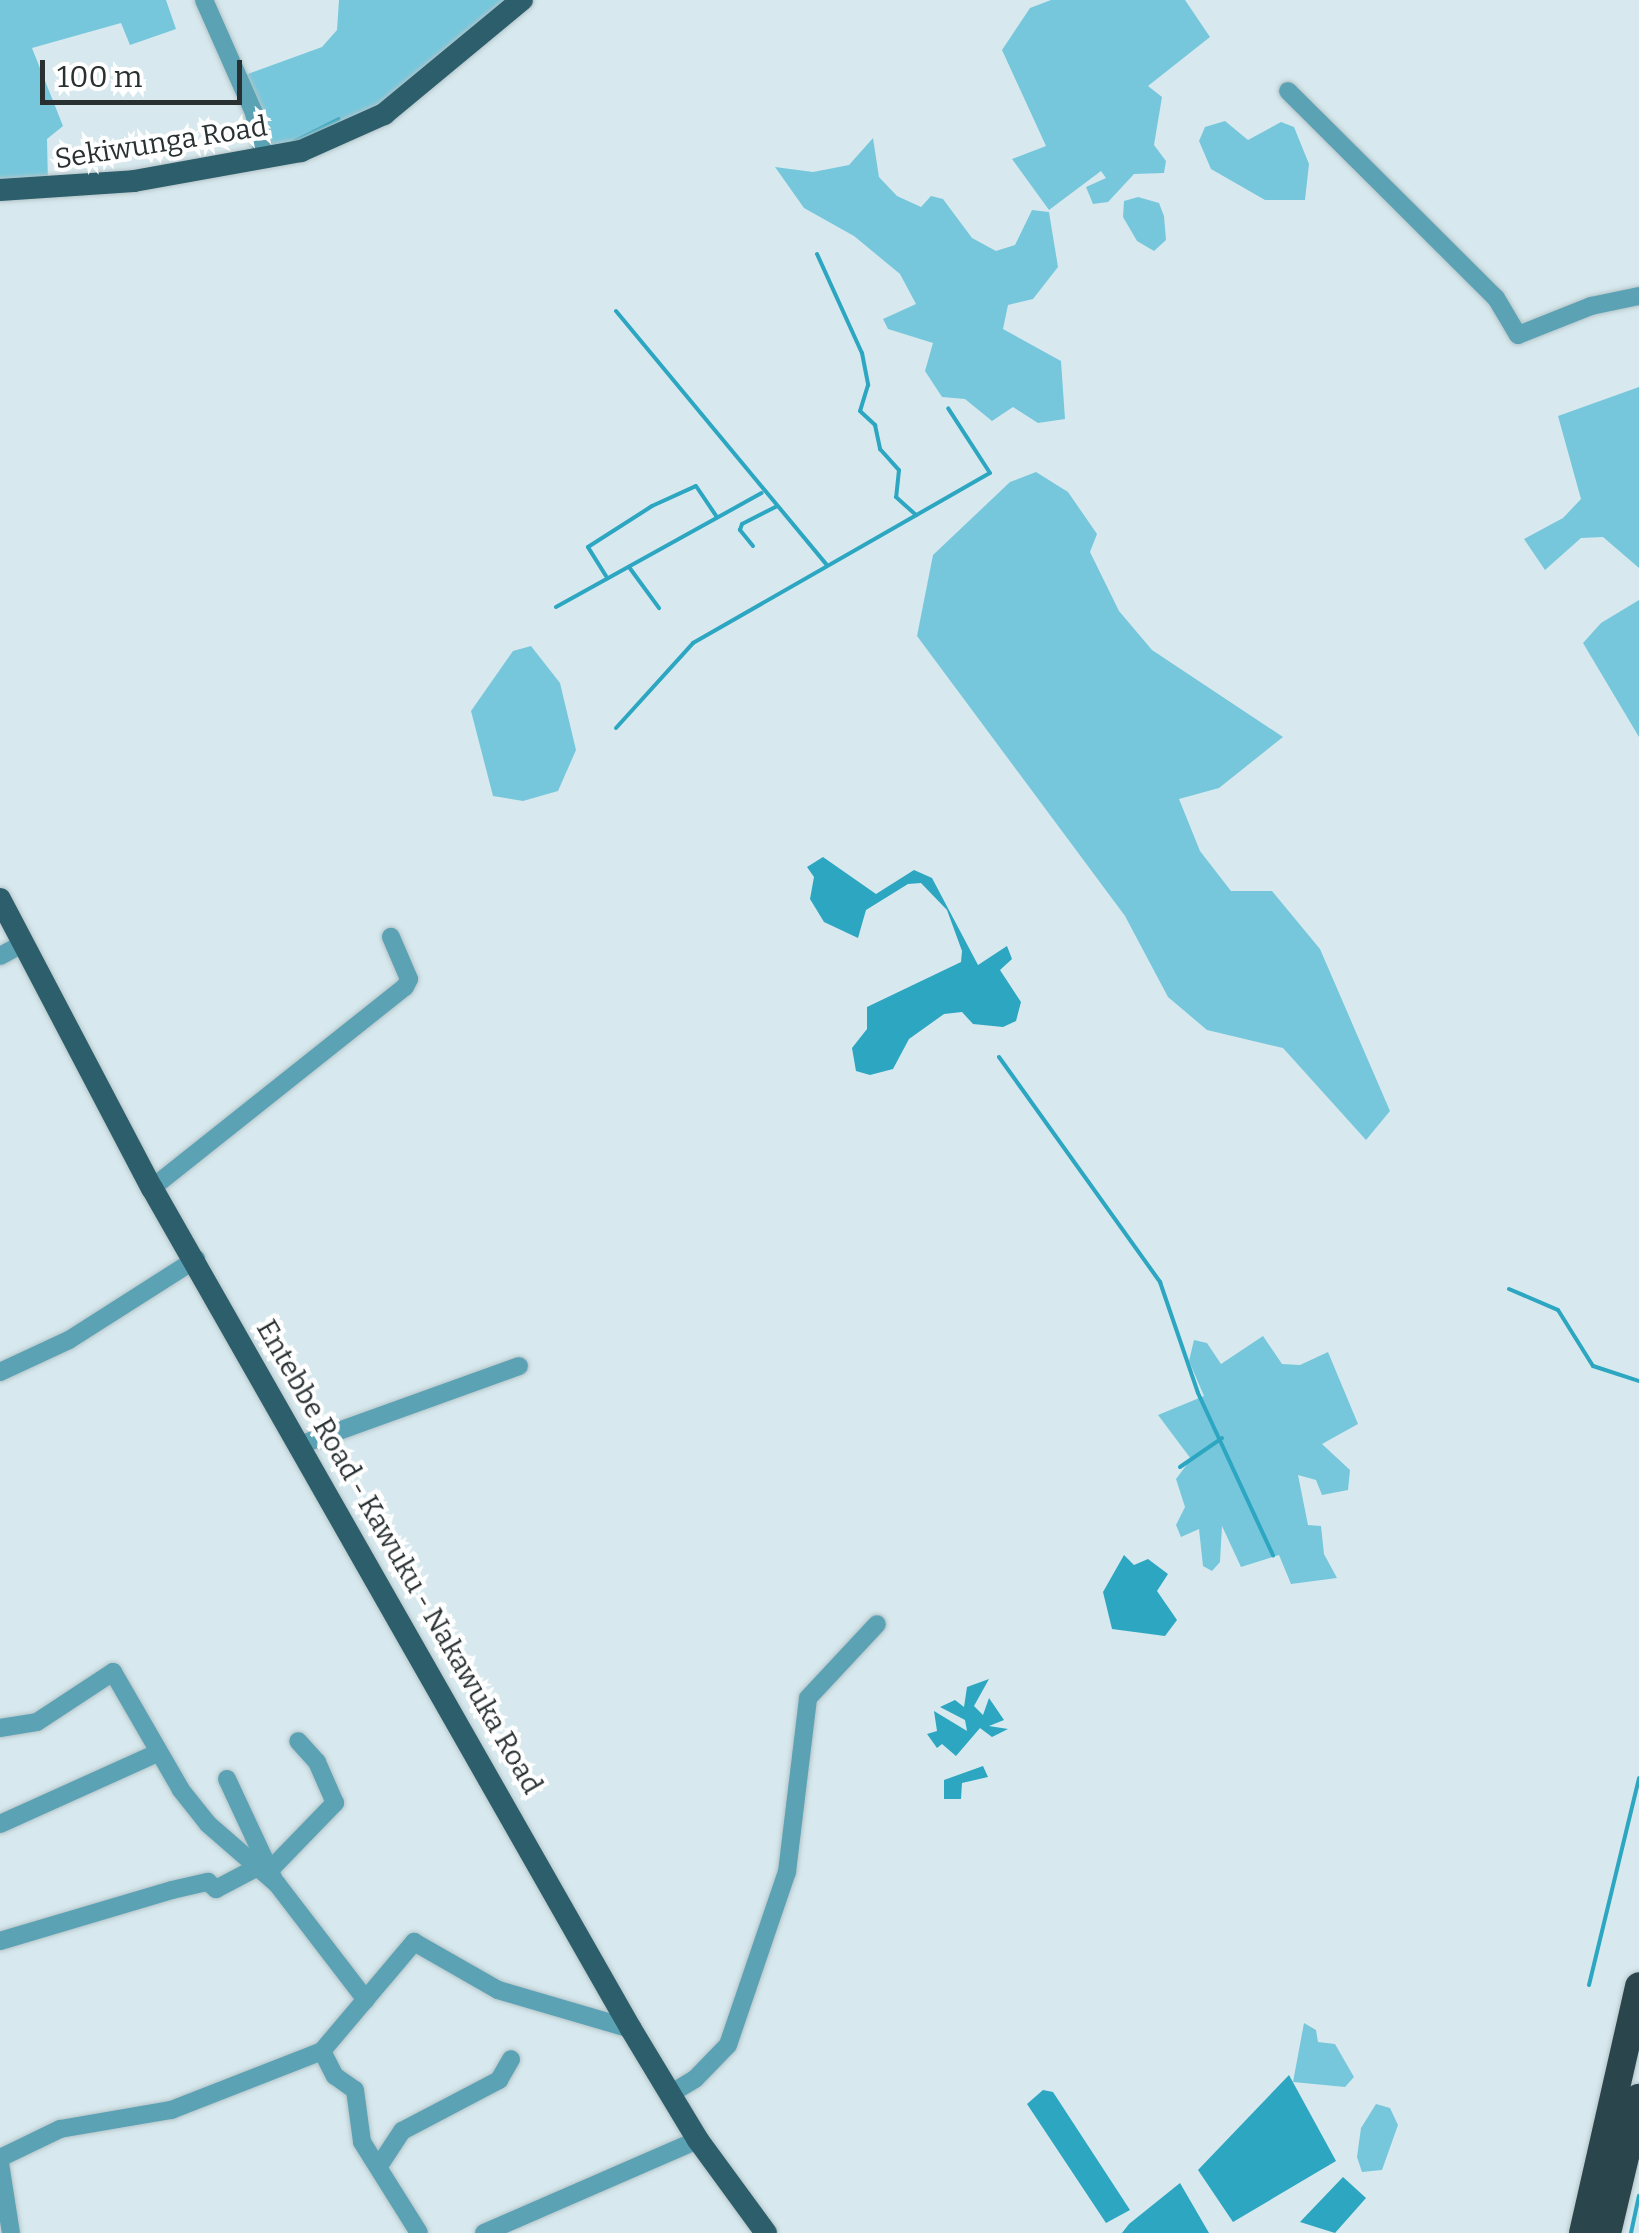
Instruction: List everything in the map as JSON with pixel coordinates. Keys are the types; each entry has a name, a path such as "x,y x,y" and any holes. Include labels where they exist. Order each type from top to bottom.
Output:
{"highway":[{"path":"1582,2233 1639,1986"},
{"path":"1607,2233 1639,2098"}],"main road":[{"name":"Sekiwunga Road","path":"0,190 119,183 301,151 384,114 522,0"},
{"name":"Entebbe Road - Kawuku - Nakawuka Road","path":"0,899 152,1188 196,1259 297,1446 631,2029 698,2140 766,2233"}],"street":[{"path":"204,0 254,113 264,158"},
{"path":"1288,91 1496,298 1518,335 1591,306 1639,296"},
{"path":"152,1188 404,988 409,979 391,937"},
{"path":"0,956 23,944"},
{"path":"0,1372 68,1340 196,1259"},
{"path":"297,1446 518,1366"},
{"path":"670,2094 695,2079 728,2044 787,1872 808,1698 877,1624"},
{"path":"0,1728 37,1722 113,1672 158,1753 208,1824 267,1875 366,2000"},
{"path":"0,1941 172,1890 208,1882 216,1889 267,1875 334,1803 317,1762 298,1741"},
{"path":"0,1824 158,1753"},
{"path":"227,1779 267,1875"},
{"path":"11,2233 0,2161 60,2129 171,2110 322,2052 408,1947 421,1941 498,1990 631,2029"},
{"path":"322,2052 335,2076 356,2090 362,2142 419,2233"},
{"path":"379,2166 402,2131 487,2088 510,2059"},
{"path":"484,2233 698,2140"}],"shaded area":[{"path":"0,0 166,0 176,29 130,45 121,23 32,48 63,126 47,139 48,185 0,184"},
{"path":"339,0 509,0 389,103 272,153 245,75 322,47 337,30"},
{"path":"1051,0 1185,0 1210,37 1148,86 1162,97 1154,145 1166,161 1164,173 1134,174 1108,202 1093,204 1086,187 1106,178 1101,171 1049,210 1012,159 1046,146 1002,50 1030,8"},
{"path":"1225,121 1248,140 1281,122 1294,127 1309,164 1305,200 1265,200 1211,169 1199,141 1205,127"},
{"path":"873,138 879,177 897,196 921,207 931,196 943,199 972,238 996,251 1015,245 1032,210 1049,212 1058,267 1033,299 1008,305 1003,329 1061,361 1065,419 1038,423 1013,407 992,421 965,399 942,397 925,371 933,343 888,329 883,319 916,304 900,274 854,236 804,208 775,167 813,172 849,165"},
{"path":"1138,197 1159,203 1164,216 1166,240 1154,251 1137,241 1123,217 1124,201"},
{"path":"1639,387 1639,568 1603,537 1581,538 1545,570 1524,539 1563,518 1581,499 1558,416"},
{"path":"1036,472 1068,492 1097,534 1090,552 1119,611 1152,650 1283,737 1219,788 1179,799 1200,851 1231,891 1272,891 1320,949 1390,1111 1366,1140 1283,1048 1207,1030 1168,997 1125,916 917,636 933,555 1010,482"},
{"path":"1639,600 1639,737 1583,643 1601,623"},
{"path":"531,646 560,683 576,750 558,791 523,801 493,796 471,711 513,651"},
{"path":"823,857 876,894 914,870 932,878 978,965 1007,946 1012,959 1000,970 1021,1002 1016,1021 1003,1027 973,1024 962,1012 944,1014 909,1039 893,1069 870,1075 856,1071 852,1048 867,1029 867,1007 961,962 962,951 947,910 921,883 908,884 866,910 858,938 824,922 810,899 814,877 807,867"},
{"path":"1263,1336 1282,1364 1300,1365 1328,1352 1358,1424 1322,1444 1350,1470 1348,1490 1322,1495 1316,1480 1298,1475 1308,1525 1321,1526 1324,1554 1337,1578 1291,1584 1279,1555 1241,1567 1222,1526 1220,1562 1212,1571 1203,1566 1199,1529 1181,1537 1176,1525 1185,1507 1176,1479 1191,1459 1158,1415 1204,1396 1189,1361 1194,1340 1207,1343 1221,1364"},
{"path":"1124,1555 1134,1565 1148,1559 1168,1574 1157,1591 1177,1620 1165,1636 1112,1629 1103,1592"},
{"path":"989,1679 974,1706 983,1715 989,1698 1004,1720 989,1726 1008,1729 992,1737 980,1728 956,1756 942,1744 937,1748 927,1734 937,1731 934,1711 967,1731 965,1720 940,1707 955,1700 964,1707 967,1687"},
{"path":"983,1766 988,1777 962,1783 961,1799 944,1799 944,1780"},
{"path":"1304,2023 1316,2030 1318,2042 1335,2044 1354,2077 1345,2087 1293,2082"},
{"path":"1289,2075 1336,2161 1233,2222 1198,2170"},
{"path":"1043,2090 1053,2092 1130,2210 1106,2223 1027,2104"},
{"path":"1376,2104 1390,2108 1398,2125 1382,2170 1362,2172 1357,2157 1361,2128"},
{"path":"1343,2177 1366,2198 1335,2233 1300,2222"},
{"path":"1180,2183 1209,2233 1122,2233 1129,2224"}],"waterway":[{"path":"293,142 339,119"},
{"path":"817,254 862,353 868,385 860,411 875,425 880,449 899,470 896,497 916,515"},
{"path":"616,311 827,565"},
{"path":"616,728 693,643 990,473 948,408"},
{"path":"606,576 588,547 652,506 696,486 716,516"},
{"path":"556,607 762,493"},
{"path":"753,546 740,530 742,524 776,507"},
{"path":"629,567 659,608"},
{"path":"999,1057 1160,1282 1198,1393 1273,1555"},
{"path":"1509,1289 1558,1310 1593,1366 1639,1381"},
{"path":"1180,1467 1222,1438"},
{"path":"1589,1985 1639,1778"},
{"path":"1631,2233 1639,2196"}]}
